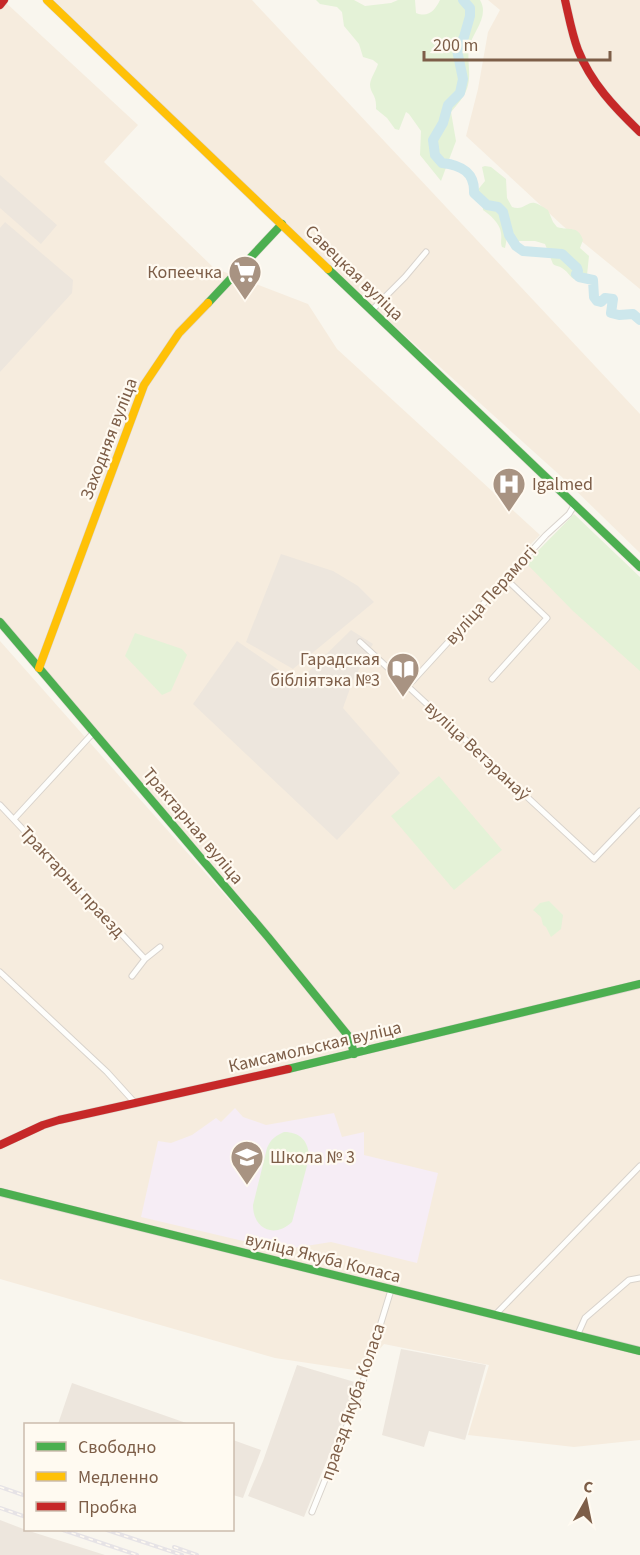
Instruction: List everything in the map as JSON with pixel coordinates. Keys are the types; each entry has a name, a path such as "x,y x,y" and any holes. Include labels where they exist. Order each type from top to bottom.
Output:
{"main road":[{"path":"0,5 4,0"},
{"name":"Савецкая вуліца","path":"47,0 640,567"},
{"path":"565,0 578,51 618,111 640,132"},
{"name":"Заходняя вуліца","path":"39,668 144,385 179,333 282,224"},
{"name":"Трактарная вуліца","path":"0,622 283,955 350,1038 354,1054"},
{"name":"Камсамольская вуліца","path":"0,1145 59,1120 354,1054 640,984"},
{"name":"вуліца Якуба Коласа","path":"0,1192 640,1351"}],"street":[{"path":"371,312 426,252"},
{"name":"вуліца Перамогі","path":"408,686 546,535 569,514 575,504"},
{"path":"492,679 547,618 506,579"},
{"name":"вуліца Ветэранаў","path":"360,642 594,859 640,811"},
{"path":"14,819 94,732"},
{"name":"Трактарны праезд","path":"0,806 145,959"},
{"path":"132,976 145,959 160,947"},
{"path":"0,972 107,1072 136,1104"},
{"path":"495,1316 640,1166"},
{"path":"577,1336 585,1318 629,1280 640,1278"},
{"name":"праезд Якуба Коласа","path":"312,1512 358,1398 391,1290"}],"shaded area":[{"path":"0,0 3,0 138,125 104,162 214,268 308,304 337,349 540,535 520,555 640,669 640,1440 574,1447 468,1435 489,1365 384,1344 361,1371 275,1358 0,1279 0,641 269,945 0,619"},
{"path":"54,0 252,0 640,414 640,553 564,479 338,275"},
{"path":"488,0 640,0 640,289 563,226 466,136 478,89 488,32 500,10"},
{"path":"0,175 57,225 41,244 0,208"},
{"path":"5,222 73,280 72,293 0,372 0,228"},
{"path":"281,554 333,571 358,586 374,602 293,669 246,642"},
{"path":"351,630 373,644 353,680 343,708 400,773 337,840 193,704 237,641 280,671 303,677"},
{"name":"Школа № 3","path":"235,1108 243,1117 266,1125 334,1113 342,1137 364,1132 364,1155 438,1173 417,1263 331,1242 281,1250 141,1217 158,1141 171,1143 192,1135 216,1118 221,1122"},
{"path":"401,1349 486,1365 465,1440 429,1431 424,1447 382,1435"},
{"path":"297,1365 358,1383 304,1517 248,1496"},
{"path":"72,1383 186,1423 58,1423"},
{"path":"234,1440 261,1450 243,1498 234,1495"},
{"path":"0,1520 24,1531 105,1555 0,1555"}],"green space":[{"path":"316,0 354,0 365,6 398,0 415,0 416,13 428,14 434,10 440,0 480,0 483,12 469,48 467,89 451,112 456,141 441,181 420,155 421,131 409,114 406,112 399,130 395,129 376,109 370,84 378,64 363,57 359,44 344,26 342,12 337,7 320,4"},
{"path":"482,167 491,167 506,179 507,198 512,207 520,208 530,203 537,204 548,210 557,227 579,232 583,240 580,248 589,256 587,275 577,279 572,278 562,268 553,264 545,244 535,241 518,241 511,231 508,232 505,248 502,247 499,226 483,210 476,192 485,181"},
{"path":"574,514 640,577 640,671 573,611 526,563"},
{"path":"135,633 182,649 187,655 171,691 162,695 125,656"},
{"path":"439,776 502,850 454,890 391,816"},
{"path":"549,901 563,915 561,929 551,937 541,917 533,910 540,903"},
{"path":"284,1132 295,1134 305,1142 309,1158 292,1222 278,1230 272,1230 266,1229 257,1220 253,1205 267,1148 274,1138"}],"waterway":[{"path":"463,0 470,8 464,37 457,50 463,79 460,93 448,105 443,123 433,140 435,155 442,163 466,171 472,180 474,193 487,205 498,207 503,212 509,235 516,246 523,251 562,254 577,268 576,274 579,277 593,280 594,297 597,301 601,302 605,298 613,299 611,313 633,314 640,320"}],"railway":[{"path":"0,1487 24,1495"},
{"path":"0,1508 24,1516"},
{"path":"66,1531 137,1555"},
{"path":"110,1531 182,1555"},
{"path":"174,1547 197,1555"}],"traffic: fast":[{"path":"208,303 282,224"},
{"path":"328,269 640,567"},
{"path":"0,622 268,937 350,1038 354,1054"},
{"path":"288,1069 640,984"},
{"path":"0,1192 640,1351"}],"traffic: slow":[{"path":"47,0 328,269"},
{"path":"39,668 144,385 179,333 208,303"}],"traffic: jam":[{"path":"0,5 4,0"},
{"path":"565,0 583,62 613,104 640,132"},
{"path":"0,1145 59,1120 288,1069"}],"place":[{"name":"Копеечка","path":"245,301"},
{"name":"Igalmed","path":"509,513"},
{"name":"Гарадская бібліятэка №3","path":"403,698"},
{"name":"Школа № 3","path":"247,1186"}]}
